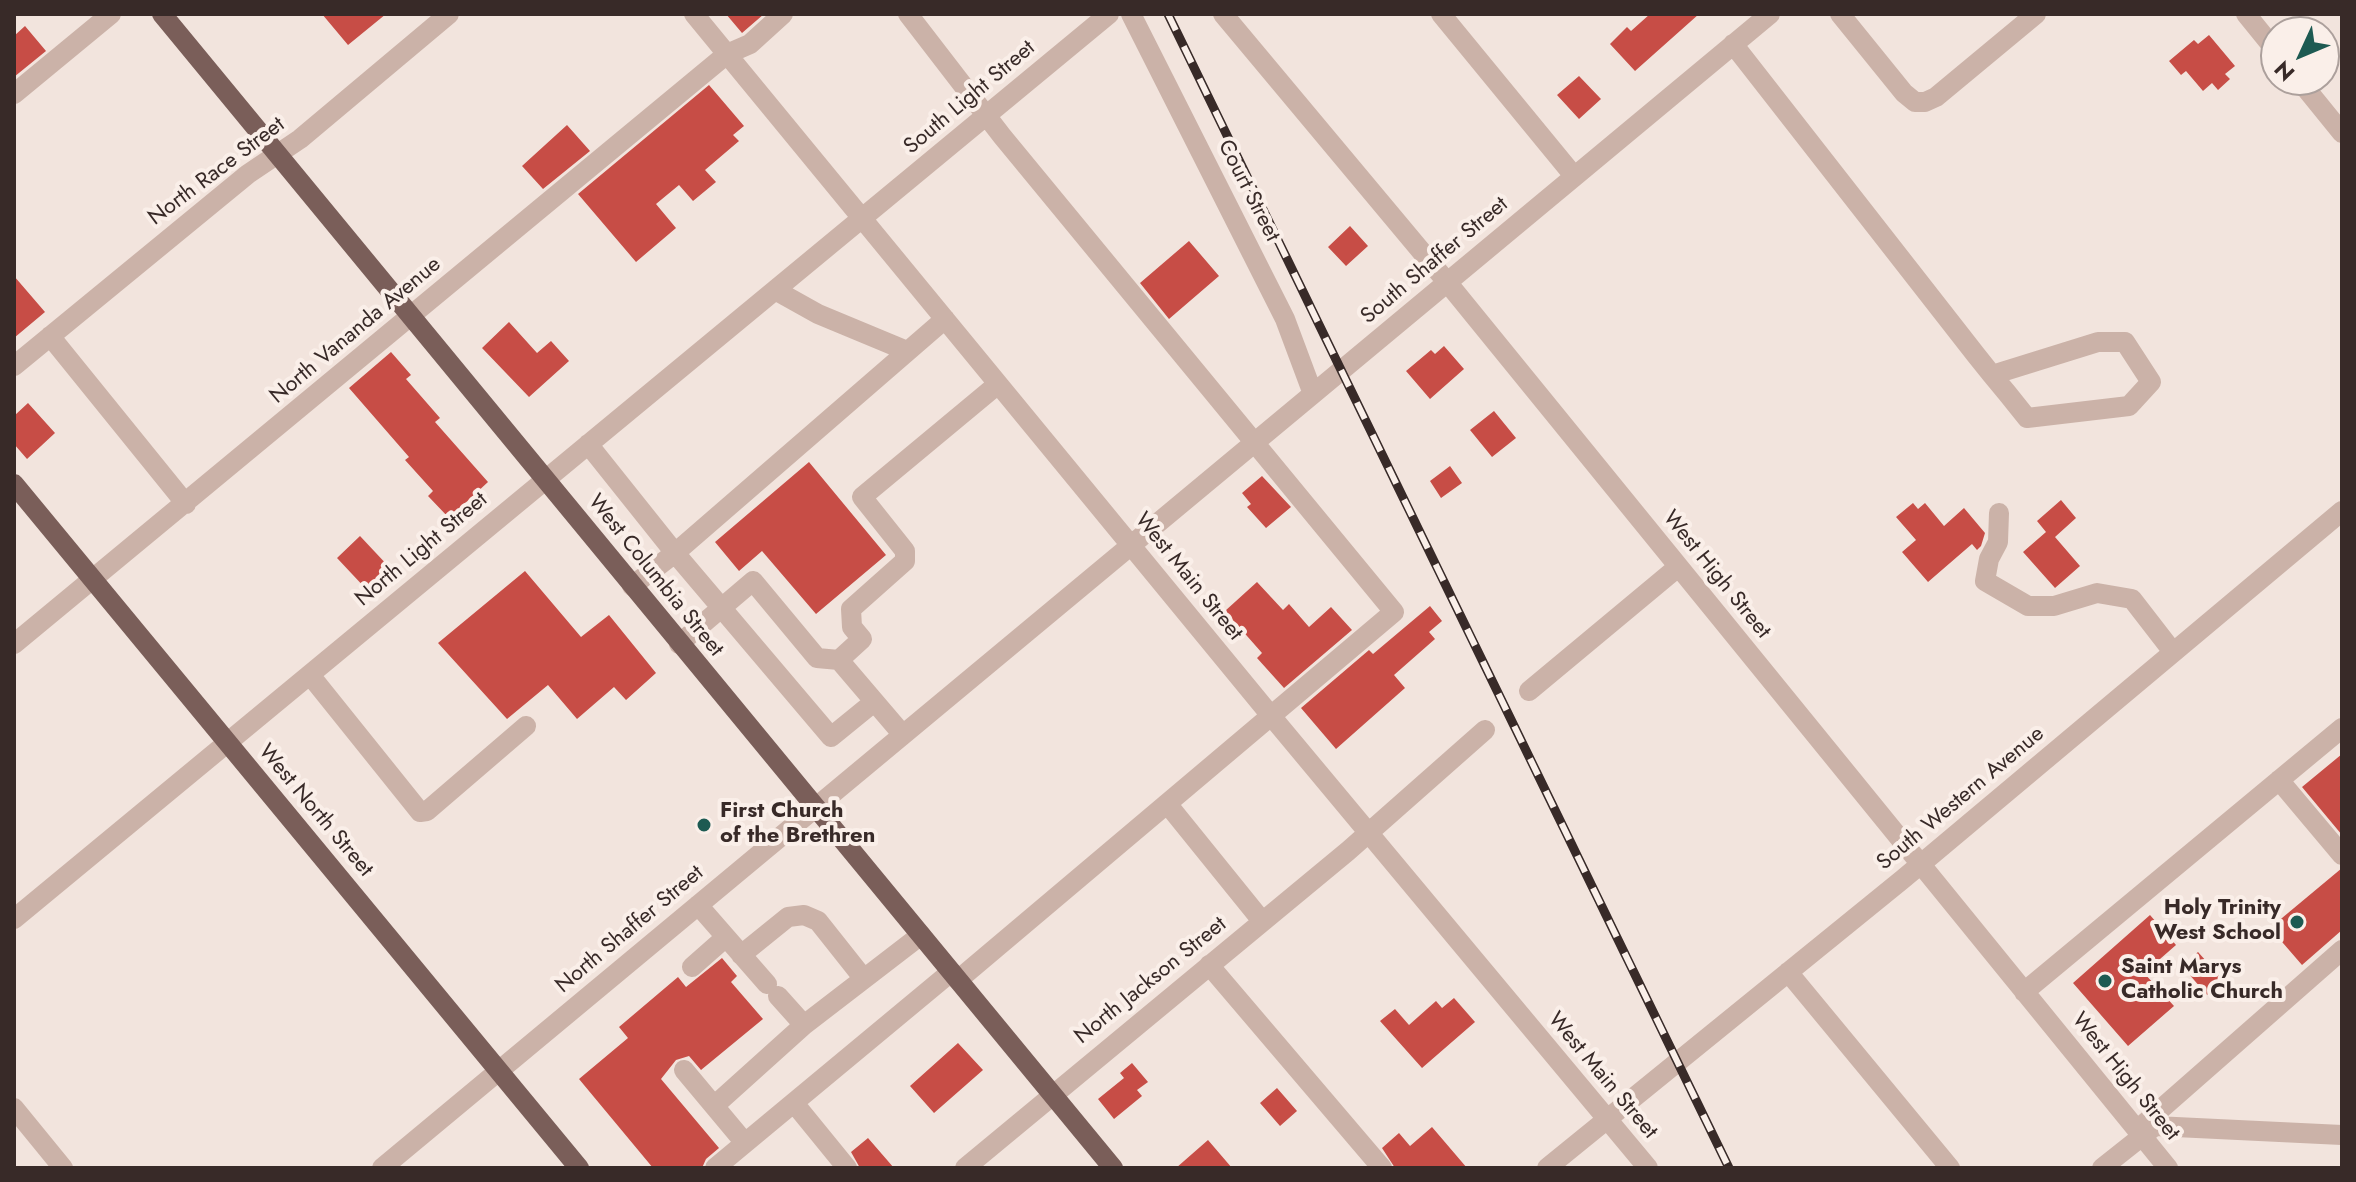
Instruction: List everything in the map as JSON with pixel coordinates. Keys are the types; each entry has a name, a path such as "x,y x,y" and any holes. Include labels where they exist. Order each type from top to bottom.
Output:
{"main road":[{"name":"West Columbia Street","path":"162,14 1113,1168"},
{"name":"West North Street","path":"14,484 579,1168"}],"street":[{"path":"14,94 111,14"},
{"name":"North Race Street","path":"14,366 248,174 300,139 449,14"},
{"name":"West Main Street","path":"694,14 1272,717 1648,1168"},
{"name":"North Vananda Avenue","path":"14,644 727,54 750,44 783,14"},
{"path":"715,1168 1169,806 1394,612 986,115 908,14"},
{"name":"South Light Street","path":"862,218 1109,14"},
{"name":"Court Street","path":"1131,14 1285,319 1313,394"},
{"name":"West High Street","path":"1223,14 1447,282 2168,1168"},
{"path":"1441,14 1574,176"},
{"name":"South Shaffer Street","path":"1131,545 1770,14"},
{"path":"1840,14 1904,93 1915,102 1925,102 1936,97 2036,14"},
{"path":"2246,14 2260,31"},
{"path":"1733,44 1992,375 2027,418 2129,406 2151,382 2125,342 2098,342 1992,375"},
{"path":"2312,96 2342,133"},
{"name":"North Light Street","path":"14,919 862,218"},
{"path":"775,290 818,314 907,351"},
{"path":"632,586 675,553 945,319"},
{"path":"50,336 186,504"},
{"path":"839,660 862,639 852,627 851,609 905,561 905,551 862,497 998,384"},
{"path":"588,444 675,553 831,737 874,702"},
{"name":"South Western Avenue","path":"1547,1168 1919,864 2342,511"},
{"path":"1999,513 1998,542 1989,559 1985,581 2028,606 2054,606 2097,593 2132,599 2173,652"},
{"name":"North Shaffer Street","path":"382,1168 1131,545"},
{"path":"1529,691 1678,567"},
{"path":"679,644 753,581 817,658 839,660 903,735"},
{"path":"310,675 420,812 427,811 526,726"},
{"path":"2024,992 2342,728"},
{"name":"North Jackson Street","path":"965,1168 1368,833 1485,730"},
{"path":"2279,780 2342,855"},
{"path":"1169,806 1262,921"},
{"path":"698,905 804,1025"},
{"path":"741,955 788,917 804,915 818,921 864,979"},
{"path":"714,1106 804,1025 921,935"},
{"path":"692,967 726,937"},
{"path":"2102,1168 2342,950"},
{"path":"1209,965 1382,1168"},
{"path":"1788,972 1950,1168"},
{"path":"684,1070 745,1143"},
{"path":"794,1103 847,1168"},
{"path":"14,1108 63,1168"},
{"path":"2139,1133 2155,1126 2169,1125 2342,1135"}],"building":[{"path":"322,14 386,14 348,45"},
{"path":"726,14 764,14 742,33"},
{"path":"1650,14 1699,14 1635,71 1610,44 1627,27 1631,31"},
{"path":"25,26 46,51 14,77 14,36"},
{"path":"2209,35 2235,66 2225,74 2230,79 2218,90 2212,83 2203,91 2186,71 2181,75 2169,61 2194,40 2198,44"},
{"path":"1579,76 1601,99 1579,119 1557,95"},
{"path":"709,85 744,126 733,135 739,141 705,170 716,182 693,201 679,185 656,204 676,228 636,262 578,194"},
{"path":"567,125 590,151 543,189 522,166"},
{"path":"1350,226 1368,246 1346,266 1328,247"},
{"path":"1189,241 1219,276 1169,319 1140,283"},
{"path":"14,276 45,312 14,338"},
{"path":"509,322 537,353 551,341 569,361 529,397 482,348"},
{"path":"1444,346 1464,369 1430,399 1406,371 1431,350 1435,354"},
{"path":"391,352 411,375 406,379 440,418 435,422 488,482 449,518 428,496 433,491 405,460 409,457 349,388"},
{"path":"28,403 55,433 27,459 14,444 14,416"},
{"path":"1494,411 1516,438 1492,457 1470,430"},
{"path":"809,462 886,555 816,614 762,551 739,571 715,542"},
{"path":"1450,466 1462,483 1441,498 1430,481"},
{"path":"1262,476 1291,507 1266,528 1247,507 1251,504 1242,493"},
{"path":"2061,500 2076,518 2055,537 2080,566 2055,588 2023,552 2046,532 2037,521"},
{"path":"1913,503 1918,509 1925,503 1944,526 1964,508 1985,533 1981,546 1977,550 1972,544 1928,582 1902,552 1916,540 1896,517"},
{"path":"360,536 390,568 367,590 337,558"},
{"path":"525,571 581,637 609,615 656,673 626,700 614,687 577,719 548,685 507,719 438,643"},
{"path":"1257,582 1283,610 1289,604 1309,627 1331,607 1352,630 1284,688 1257,658 1262,653 1225,611"},
{"path":"1430,606 1442,621 1429,632 1435,639 1394,675 1405,688 1336,749 1301,708 1369,650 1373,654"},
{"path":"2342,754 2342,835 2302,787"},
{"path":"2342,868 2342,930 2302,965 2270,928"},
{"name":"Saint Marys Catholic Church","path":"2150,915 2176,945 2144,973 2174,1006 2128,1046 2073,983"},
{"path":"2198,952 2224,981 2207,995 2182,966"},
{"path":"722,958 737,976 731,982 763,1019 701,1070 689,1056 676,1060 661,1079 719,1148 706,1159 702,1168 653,1168 579,1079 628,1038 619,1027 678,977 686,987"},
{"path":"1454,998 1475,1022 1422,1068 1380,1021 1395,1009 1409,1025 1436,1001 1442,1008"},
{"path":"958,1043 983,1070 934,1113 910,1086"},
{"path":"1132,1063 1148,1082 1137,1090 1142,1096 1114,1119 1098,1099 1124,1078 1120,1073"},
{"path":"1277,1088 1297,1111 1280,1126 1260,1103"},
{"path":"1432,1127 1467,1168 1395,1168 1382,1148 1399,1133 1410,1146"},
{"path":"868,1138 894,1168 860,1168 851,1152"},
{"path":"1208,1140 1232,1168 1176,1168"}],"railway":[{"path":"1168,14 1729,1168"}],"place":[{"name":"First Church of the Brethren","path":"704,825"},
{"name":"Holy Trinity West School","path":"2297,922"},
{"name":"Saint Marys Catholic Church","path":"2105,981"}]}
